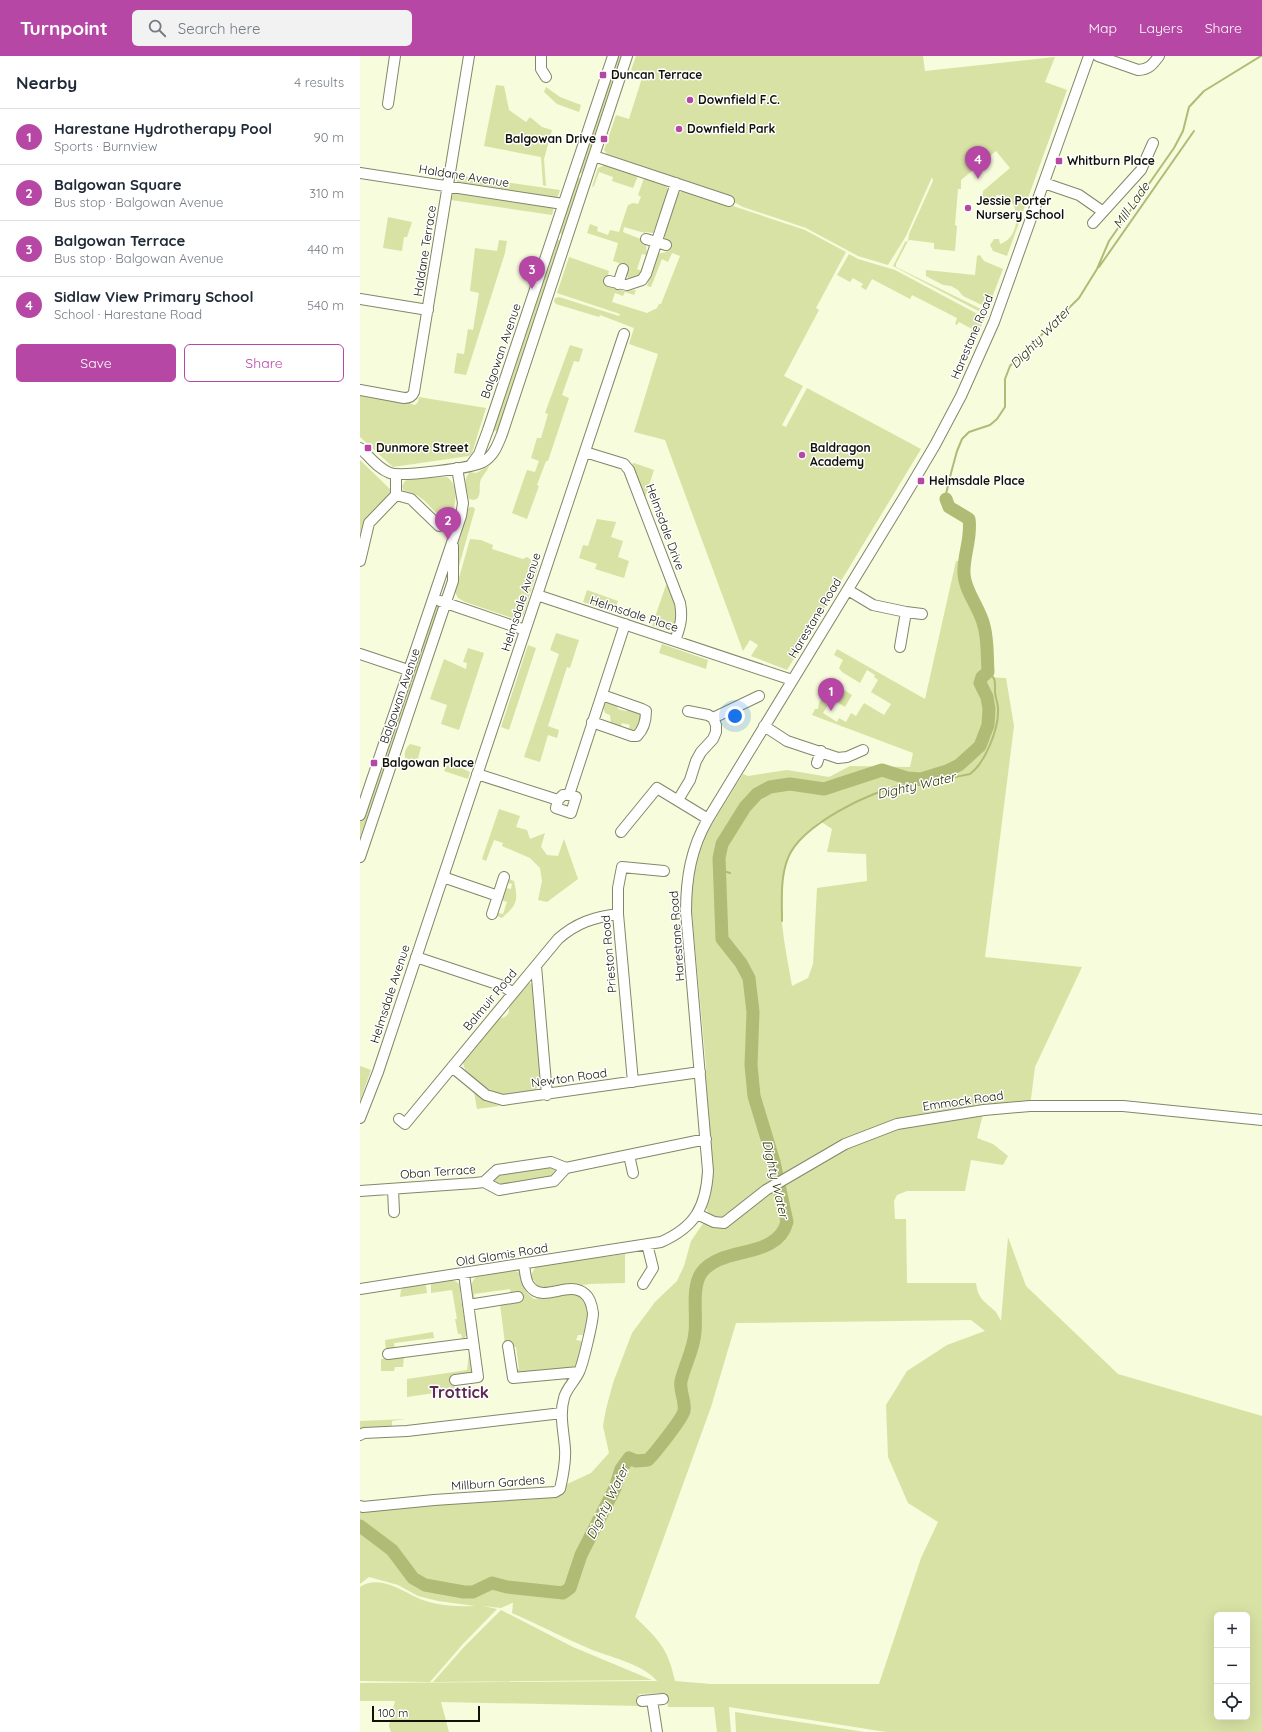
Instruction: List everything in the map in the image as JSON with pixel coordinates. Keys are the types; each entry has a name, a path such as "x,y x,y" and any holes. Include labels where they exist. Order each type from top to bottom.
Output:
{"street":[{"path":"388,104 396,56"},
{"name":"Haldane Terrace","path":"360,390 404,398 408,398 413,395 469,56"},
{"path":"541,56 541,69 546,77"},
{"name":"Balgowan Avenue","path":"471,465 479,454 488,430 613,56"},
{"path":"360,448 382,469 396,475 471,465 483,462 492,454 502,434 628,56"},
{"name":"Harestane Road","path":"697,1214 704,1202 708,1171 686,891 688,869 694,849 708,819 935,445 961,396 997,314 1089,56"},
{"path":"1098,56 1138,70 1145,70 1152,66 1159,56"},
{"path":"1093,223 1102,211 1141,170 1153,143"},
{"path":"594,156 729,201"},
{"name":"Haldane Avenue","path":"360,172 563,204"},
{"path":"574,175 586,179"},
{"path":"623,270 613,282 628,285 639,283 646,274 676,183"},
{"path":"1044,183 1079,195 1102,211"},
{"path":"554,236 567,240"},
{"path":"646,239 666,246"},
{"path":"360,299 428,310"},
{"name":"Helmsdale Avenue","path":"360,1118 378,1072 624,334"},
{"path":"488,430 495,434 502,434"},
{"name":"Helmsdale Drive","path":"585,452 624,464 629,470 680,603 682,615 681,625 675,641"},
{"name":"Balgowan Avenue","path":"360,814 461,516 463,503 457,468"},
{"path":"360,561 369,523 396,495 396,475"},
{"path":"396,495 411,499 439,526"},
{"name":"Balgowan Avenue","path":"360,857 453,581 453,542"},
{"path":"848,590 873,605 922,614"},
{"name":"Helmsdale Place","path":"536,595 792,680"},
{"path":"432,598 525,630"},
{"path":"900,648 906,612"},
{"path":"569,795 625,624"},
{"path":"360,654 408,670"},
{"path":"592,722 632,736 637,736 641,732 646,717 646,711 642,708 602,695"},
{"path":"713,718 759,696"},
{"path":"678,800 690,780 696,761 701,752 713,739 716,725 713,718 708,715 688,712"},
{"path":"764,726 787,741 842,758 862,750"},
{"path":"817,763 821,751"},
{"path":"477,774 558,800"},
{"path":"621,832 657,788 708,819"},
{"path":"563,795 569,795 576,797 571,813 556,808 558,800 563,795"},
{"name":"Prieston Road","path":"633,1082 618,914 618,888 622,867 664,871"},
{"path":"443,877 498,896"},
{"path":"492,914 504,877"},
{"name":"Balmuir Road","path":"399,1119 405,1124 558,939 569,929 588,919 618,914"},
{"path":"416,957 503,986 513,993"},
{"path":"536,966 547,1095"},
{"name":"Newton Road","path":"452,1067 486,1095 495,1099 503,1100 547,1095 700,1072"},
{"name":"Emmock Road","path":"697,1214 714,1222 724,1223 766,1190 845,1144 897,1124 984,1110 1030,1106 1123,1106 1262,1120"},
{"name":"Oban Terrace","path":"484,1182 497,1170 551,1162 566,1168 706,1139"},
{"path":"629,1155 633,1173"},
{"name":"Oban Terrace","path":"360,1191 484,1182 499,1190 554,1181 566,1168"},
{"name":"Oban Terrace","path":"393,1189 394,1212"},
{"name":"Old Glamis Road","path":"360,1289 464,1274 661,1242 675,1236 697,1214"},
{"path":"643,1284 652,1268 647,1244"},
{"name":"Millburn Gardens","path":"360,1506 363,1507 434,1500 555,1492 560,1489 565,1452 562,1413 564,1398 579,1372 593,1314 591,1303 585,1294 578,1290 569,1288 545,1293 534,1291 528,1284 524,1264"},
{"path":"455,1380 478,1377 464,1274"},
{"path":"468,1305 518,1297"},
{"path":"388,1354 473,1343"},
{"path":"508,1346 513,1378 579,1372"},
{"path":"360,1435 364,1433 407,1431 562,1413"},
{"path":"642,1701 663,1699"},
{"path":"652,1700 658,1732"}],"green space":[{"path":"615,56 626,56 585,176 581,173 576,173"},
{"path":"636,56 923,56 925,71 1055,57 1045,82 1067,90 1007,256 993,251 990,245 994,239 999,239 1000,244 1007,240 1012,234 1016,226 1015,208 1011,201 1005,197 996,195 997,201 990,203 982,198 983,191 1010,168 996,151 961,180 961,189 958,189 955,225 957,226 955,251 934,249 934,243 908,241 909,234 933,181 932,177 906,236 888,265 858,256 806,228 743,207 711,189 607,154 604,150 616,115 629,119 643,75 631,70"},
{"path":"496,85 504,86 509,110 526,122 530,117 542,127 552,130 544,159 546,186 543,185 541,157 484,146"},
{"path":"546,87 560,97 581,105 579,112 557,104 544,92"},
{"path":"605,165 638,176 633,188 612,181 613,177 599,172 594,186 592,187 598,168"},
{"path":"455,175 560,190 557,199 460,184 454,179"},
{"path":"576,178 580,178 583,181 564,234 561,234 559,231"},
{"path":"644,178 666,185 668,190 653,233 645,233 624,227 623,232 643,240 642,244 646,245 647,255 642,254 637,269 642,271 639,277 630,280 626,275 627,269 618,267 619,263 613,261 618,243 587,233 590,224 598,227 597,231 608,235 610,230 619,232 628,205 633,203 638,204 641,197 638,195"},
{"name":"Baldragon Academy","path":"683,191 805,230 846,252 816,308 819,310 784,376 803,386 782,425 786,427 807,388 921,449 787,670 751,656 758,645 750,640 743,651 665,440 634,432 658,354 629,344 634,328 600,315 599,317 556,304 554,301 555,298 559,297 619,316 620,314 557,293 569,257 609,271 605,285 624,291 636,290 634,295 625,292 623,296 615,293 612,302 647,313 657,308 659,304 661,304 680,256 672,253 668,262 662,259 651,287 647,286 657,254 666,252 670,240 665,239 664,234 677,194"},
{"path":"458,192 554,207 552,215 451,200 453,194"},
{"path":"388,217 412,222 407,237 404,237 402,251 383,248"},
{"path":"557,239 561,241 498,432 492,429 553,241"},
{"path":"499,240 507,241 505,253 466,375 454,373 457,353 464,354 468,329 473,330 479,293 470,291 475,248 497,251"},
{"path":"908,241 896,264 896,267 987,312 986,315 893,266 905,242"},
{"path":"849,254 858,259 895,270 985,318 971,349 967,347 966,341 972,329 959,322 957,325 955,324 957,318 912,295 910,299 872,279 866,290 861,287 863,284 853,278 850,282 837,275"},
{"path":"980,255 984,261 1003,269 988,308 963,296 958,290 951,286 943,285 926,276 926,270 975,275 977,256"},
{"path":"570,345 583,349 579,362 574,361 562,395 569,398 548,461 546,461 537,485 539,486 527,519 512,513 527,470 535,472 539,461 531,458 537,438 541,438 548,414 545,413"},
{"path":"360,394 415,405 418,402 419,397 486,408 472,453 469,456 393,467 360,437"},
{"path":"360,460 392,491 365,521 360,543"},
{"path":"634,463 654,470 645,498 632,464"},
{"path":"489,466 480,481 480,492 478,498 474,500 469,499 466,478 470,472 476,473"},
{"path":"447,477 451,481 455,490 455,501 451,517 446,518 438,515 425,501 419,497 403,490 402,486 405,481 409,479"},
{"path":"470,507 475,509 459,566 457,566 457,543 466,510"},
{"path":"597,519 616,522 611,537 623,541 618,557 629,561 624,578 595,569 597,564 579,558 583,545 588,546"},
{"path":"470,539 481,540 493,545 492,549 523,559 527,557 532,562 539,565 523,616 515,619 465,602 458,598 455,592"},
{"path":"956,561 964,561 964,576 984,626 982,677 1006,678 1014,726 985,957 1082,967 1035,1067 1030,1106 984,1110 977,1138 993,1144 1008,1156 1003,1165 971,1160 965,1191 907,1191 897,1195 894,1201 895,1219 906,1219 907,1283 976,1283 978,1293 996,1312 1001,1321 1008,1237 1026,1286 1118,1374 1262,1416 1262,1732 886,1732 729,1707 731,1732 717,1732 714,1707 668,1707 666,1693 639,1694 640,1706 441,1702 449,1732 391,1732 389,1726 395,1701 360,1701 360,1683 657,1681 651,1675 634,1665 588,1648 512,1613 512,1603 501,1608 483,1606 497,1609 462,1645 430,1682 360,1681 360,1587 369,1583 378,1582 395,1587 421,1599 434,1603 452,1606 475,1606 438,1601 418,1596 398,1585 369,1577 360,1584 360,1510 547,1496 565,1485 591,1473 609,1453 603,1426 606,1409 613,1383 632,1333 655,1302 677,1281 684,1266 691,1241 709,1215 706,1208 711,1191 712,1174 705,1085 706,1066 691,903 692,882 701,842 743,774 748,776 787,770 829,777 850,766 910,767 913,753 812,715 815,709 818,709 819,703 831,685 833,686 835,684 852,695 845,707 832,699 823,713 837,722 839,718 846,722 851,713 856,716 864,703 884,715 891,704 871,692 878,680 874,677 875,675 867,670 860,683 842,672 839,668 843,660 834,655 837,649 925,699","holes":["820,821 832,829 827,852 866,854 867,881 817,888 813,964 808,978 792,986 781,915 783,879 787,862 797,843","971,1320 985,1331 947,1345 907,1371 886,1405 888,1457 908,1503 938,1522 921,1558 879,1684 711,1684 675,1681 669,1660 661,1645 635,1617 711,1407 736,1323"]},
{"path":"666,585 668,585 672,595 676,621 675,627 666,630 652,626"},
{"path":"587,590 618,601 614,613 583,602"},
{"path":"435,605 439,606 441,609 360,850 360,820"},
{"path":"556,633 579,640 570,668 567,667 548,726 559,730 557,738 548,735 540,762 524,757 559,654 550,650"},
{"path":"662,644 708,660 706,669 659,653"},
{"path":"528,645 536,648 509,730 501,727"},
{"path":"468,648 484,653 459,730 441,724 447,705 430,699 444,659 466,669 467,663 463,662"},
{"path":"605,701 615,702 618,709 625,711 633,709 641,714 642,718 635,731 628,731 630,725 622,723 620,728 611,725 610,715 605,713 603,707"},
{"path":"410,744 421,747 417,762 405,758 407,747"},
{"path":"451,763 470,772 468,779 444,771 446,766"},
{"path":"499,809 520,816 516,827 527,830 530,839 545,833 541,847 547,855 558,856 564,839 578,879 547,902 538,900 542,881 540,868 530,858 502,846 503,843 494,840 486,861 482,859"},
{"path":"509,879 514,881 516,901 511,909 502,918 497,916 498,913 503,914 507,902 502,900 506,888 511,889 512,884 508,883"},
{"path":"530,983 533,991 536,991 544,1082 538,1085 535,1092 509,1095 497,1093 483,1086 468,1073 464,1068 463,1062 500,1018 508,1015 509,1006"},
{"path":"360,1066 371,1070 360,1101"},
{"path":"474,1092 485,1100 500,1106 477,1109"},
{"path":"552,1167 557,1171 553,1177 499,1185 494,1181 498,1175"},
{"path":"625,1254 625,1283 582,1285 574,1283 546,1288 537,1285 534,1280 532,1280 531,1275 536,1266"},
{"path":"513,1270 520,1273 523,1280 522,1285 527,1293 534,1299 572,1293 581,1297 586,1304 588,1313 583,1335 578,1335 576,1340 582,1341 576,1367 520,1375 514,1370 519,1369 516,1347 511,1347 505,1344 500,1304 511,1295 510,1289 474,1294 475,1300 472,1299 471,1290 471,1285 476,1277"},
{"path":"451,1280 458,1283 462,1290 460,1293 467,1334 465,1338 462,1338 461,1334 458,1334 452,1290 431,1293 431,1283"},
{"path":"423,1284 426,1286 427,1293 400,1297 401,1290 404,1287"},
{"path":"433,1332 434,1338 394,1343 395,1350 386,1351 385,1340"},
{"path":"469,1354 471,1354 473,1373 454,1383 455,1390 407,1397 407,1379 467,1370"},
{"path":"404,1357 403,1367 395,1367 394,1371 381,1371 381,1359"},
{"path":"406,1419 392,1421 392,1428 360,1429 360,1421"},
{"path":"501,1610 573,1647 652,1680 433,1682 464,1647"},
{"path":"735,1712 865,1732 736,1732"}],"waterway":[{"name":"Dighty Water","path":"946,499 951,473 962,439 969,432 990,425 997,419 1005,407 1005,379 1010,366 1079,298 1097,269 1109,241 1174,148 1183,131 1189,107 1204,91 1261,56"},
{"name":"Mill Lade","path":"1099,267 1194,131"},
{"name":"Dighty Water","path":"360,1526 392,1550 413,1578 425,1585 464,1592 473,1592 492,1583 507,1587 563,1593 570,1588 581,1555 615,1488 621,1469 629,1458 636,1461 648,1460 679,1421 684,1411 681,1381 694,1338 695,1293 702,1272 711,1264 723,1258 761,1247 772,1242 781,1234 787,1222 774,1162 754,1096 751,1065 753,1012 749,978 741,963 722,939 719,858 722,844 745,807 757,794 770,787 790,784 824,789 882,770 907,778 921,779 947,771 959,765 980,746 988,725 989,709 987,697 980,683 982,677 988,672 986,637 982,619 965,581 964,567 970,526 969,519 949,507 946,499"},
{"name":"Dighty Water","path":"782,921 783,881 785,866 788,858 795,846 821,822 838,811 873,794 906,785 919,785 970,774 976,769 990,746 996,728 998,709 995,684 992,676 988,672"},
{"name":"Dighty Water","path":"720,870 730,873"}],"place":[{"name":"Duncan Terrace","path":"603,75"},
{"name":"Downfield F.C.","path":"690,100"},
{"name":"Downfield Park","path":"679,129"},
{"name":"Balgowan Drive","path":"604,139"},
{"name":"Whitburn Place","path":"1059,161"},
{"name":"Sidlaw View Primary School","path":"978,179"},
{"name":"Jessie Porter Nursery School","path":"968,208"},
{"name":"Balgowan Terrace","path":"532,289"},
{"name":"Dunmore Street","path":"368,448"},
{"name":"Baldragon Academy","path":"802,455"},
{"name":"Helmsdale Place","path":"921,481"},
{"name":"Balgowan Square","path":"448,540"},
{"name":"Harestane Hydrotherapy Pool","path":"831,711"},
{"name":"Balgowan Place","path":"374,763"}],"district":[{"name":"Trottick","path":"459,1392"}]}
